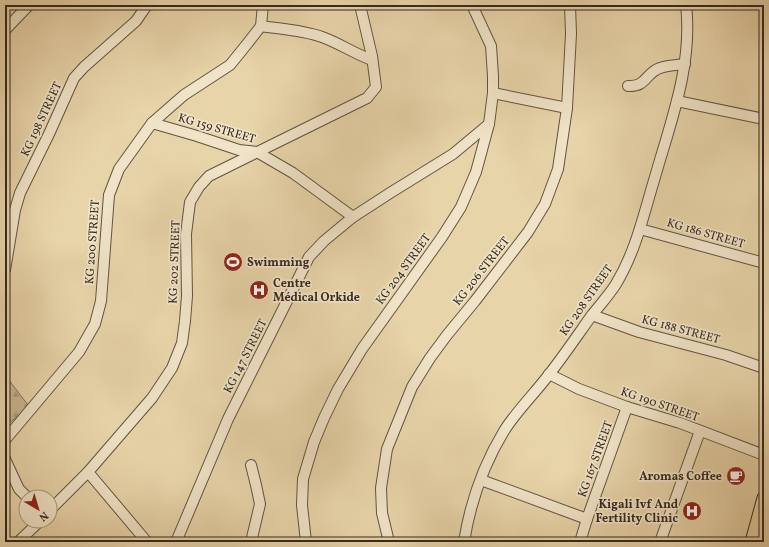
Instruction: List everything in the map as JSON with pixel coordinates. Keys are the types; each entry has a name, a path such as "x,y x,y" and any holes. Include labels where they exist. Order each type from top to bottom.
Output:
{"main road":[{"path":"752,542 764,498"}],"street":[{"name":"KG 198 STREET","path":"5,270 14,210 20,192 49,134 74,78 84,67 136,21 147,5"},
{"name":"KG 200 STREET","path":"5,440 79,352 95,324 101,301 109,195 119,169 152,123 184,95 230,65 260,26 263,5"},
{"name":"KG 202 STREET","path":"58,500 88,472 152,398 172,368 182,343 187,296 186,234 190,202 199,187 209,176 366,98 376,87 372,60 360,5"},
{"name":"KG 204 STREET","path":"306,542 302,505 303,479 314,442 324,418 338,389 362,349 442,237 460,207 476,172 489,124 493,93 491,46 472,5"},
{"name":"KG 206 STREET","path":"389,542 382,513 381,488 387,449 412,387 430,358 524,237 546,204 558,169 567,108 571,34 570,5"},
{"name":"KG 208 STREET","path":"464,542 481,480 504,431 550,374 592,315 615,286 628,263 640,228 677,101 685,64 686,5"},
{"path":"5,30 24,7"},
{"path":"260,26 307,32 320,36 372,60"},
{"path":"628,86 642,84 659,68 685,64"},
{"path":"493,93 567,108"},
{"path":"677,101 764,118"},
{"name":"KG 159 STREET","path":"152,123 239,150 257,152 293,173 353,217"},
{"name":"KG 147 STREET","path":"176,542 228,419 309,257 324,241 353,217 390,192 453,154 489,124"},
{"name":"KG 186 STREET","path":"640,228 764,263"},
{"name":"KG 188 STREET","path":"592,315 639,332 726,355 764,368"},
{"name":"KG 190 STREET","path":"550,374 579,389 627,407 673,421 764,455"},
{"name":"KG 167 STREET","path":"580,542 627,407"},
{"path":"660,542 700,431"},
{"path":"5,459 19,489"},
{"path":"251,465 260,504 251,542"},
{"path":"88,472 148,542"},
{"path":"481,480 587,519"},
{"path":"18,542 32,529"}],"green space":[{"path":"5,375 28,405 22,413 5,426"}],"place":[{"name":"Swimming","path":"233,262"},
{"name":"Centre Médical Orkide","path":"259,290"},
{"name":"Aromas Coffee","path":"736,476"},
{"name":"Kigali Ivf And Fertility Clinic","path":"692,511"}]}
